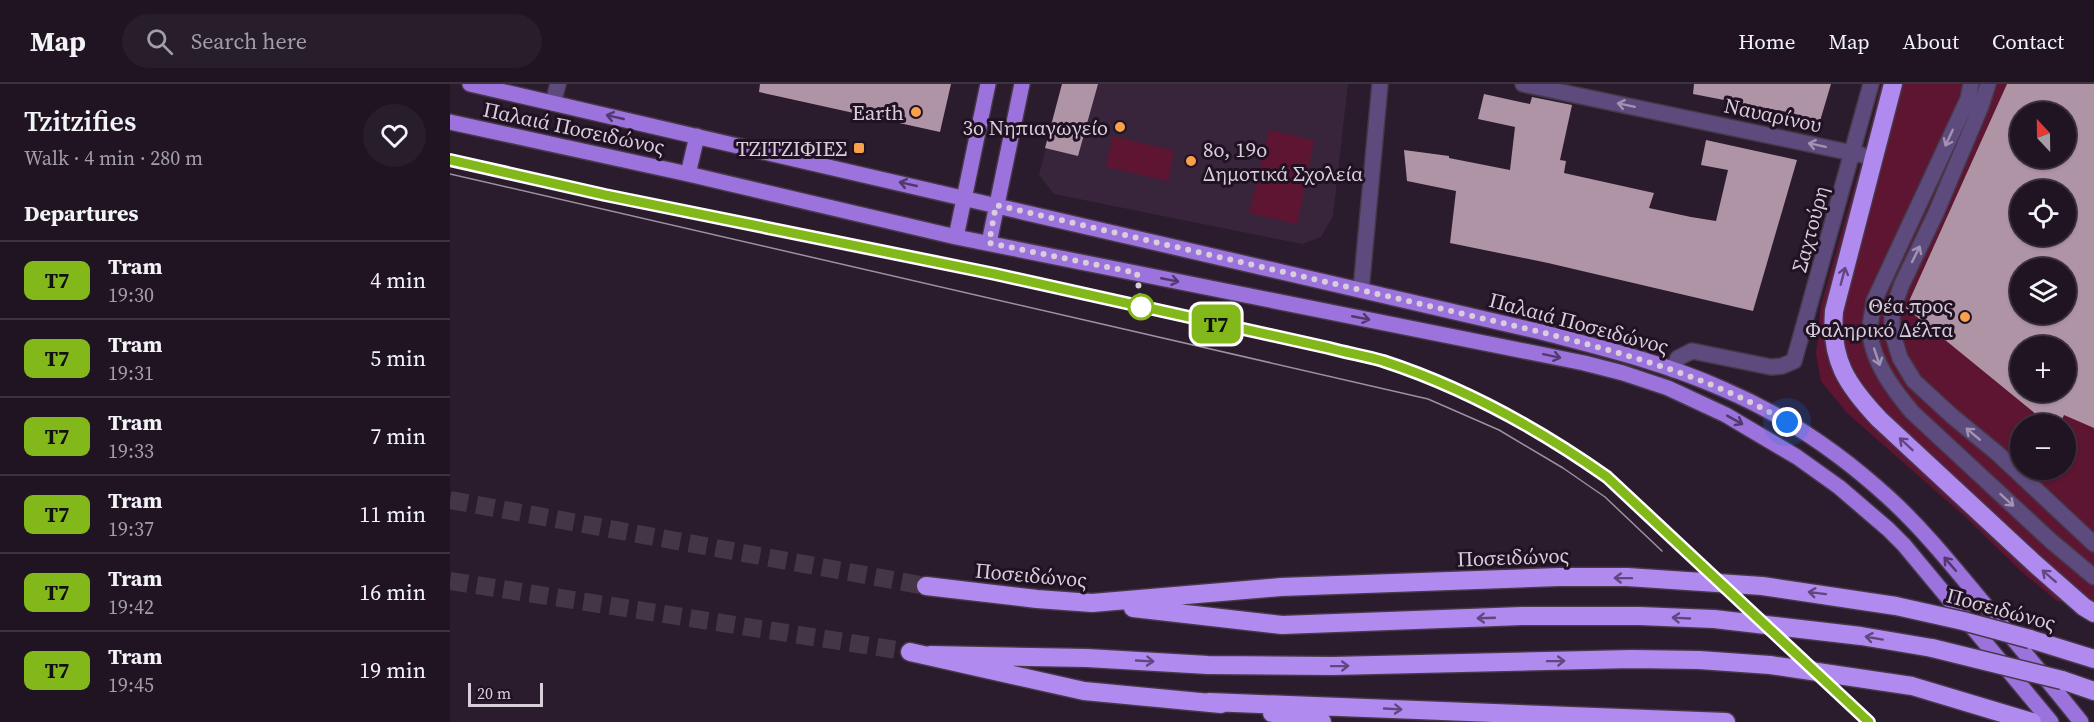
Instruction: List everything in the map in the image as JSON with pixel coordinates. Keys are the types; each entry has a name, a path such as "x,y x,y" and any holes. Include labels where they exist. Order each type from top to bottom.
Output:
{"highway":[{"path":"1893,84 1834,311 1832,333 1842,372 1859,398 1879,419 2034,563 2094,614"},
{"name":"Ποσειδώνος","path":"926,586 1092,603 1281,587 1593,577 1672,580 1762,586 1896,606 1963,621 2094,659"},
{"path":"1092,603 1282,625 1521,616 1639,616 1714,619 1861,636 1932,648 2062,680 2094,691"},
{"path":"910,652 1084,691 1209,702 1726,722"},
{"path":"930,655 1086,658 1208,665 1332,666 1632,659 1699,660 1770,665 1912,686 2032,722"},
{"path":"1209,702 1322,722"}],"main road":[{"name":"Παλαιά Ποσειδώνος","path":"470,84 1541,332 1628,355 1723,389 1772,413 1816,440 1863,475 1891,500 1931,542 2081,722"},
{"path":"956,237 988,84"},
{"path":"697,136 688,174 989,243 1022,84"},
{"name":"Παλαιά Ποσειδώνος","path":"450,122 688,174"},
{"name":"Παλαιά Ποσειδώνος","path":"989,243 1563,358 1623,373 1668,388 1726,415 1787,451 1839,487 1880,521 1904,545 2051,722"}],"street":[{"path":"553,103 558,84"},
{"path":"1361,290 1380,84"},
{"name":"Ναυαρίνου","path":"1523,84 1874,158"},
{"name":"Σαχτούρη","path":"1673,370 1678,358 1692,351 1771,367 1794,362 1871,84"},
{"path":"1971,84 1968,99 1874,301 1870,333 1877,362 1894,391 1912,412 2057,546 2094,577"},
{"path":"1988,84 1936,213 1902,284 1892,311 1892,332 1900,358 1914,381 2094,544"}],"shaded area":[{"name":"8ο, 19ο Δημοτικά Σχολεία","path":"1062,84 1348,84 1333,216 1321,237 1302,244 1054,194 1039,175"},
{"path":"1881,84 2094,84 2094,609 2057,601 1846,412 1821,381 1816,354 1821,305"},
{"path":"1269,130 1314,140 1297,224 1249,213"},
{"path":"1113,136 1174,151 1168,181 1106,167"}],"building":[{"path":"760,84 951,84 940,132 759,92"},
{"path":"1062,84 1098,84 1078,156 1045,148"},
{"path":"1694,84 1831,84 1820,121 1792,113 1693,94"},
{"path":"2007,84 2094,84 2094,428 2076,420 2076,414 2036,414 2021,402 2076,402 2076,336 2010,336 2010,393 1906,308"},
{"path":"1484,94 1530,104 1532,97 1572,105 1560,160 1566,161 1564,173 1654,193 1649,208 1691,217 1716,221 1728,170 1701,165 1706,140 1797,160 1753,311 1548,263 1450,243 1456,191 1407,181 1404,150 1449,156 1449,158 1510,170 1515,127 1478,119"}],"tunnel":[{"path":"450,500 926,586"},
{"path":"450,581 910,652"}],"tram line":[{"path":"450,160 605,195 995,275 1382,361 1438,382 1502,412 1565,448 1607,477 1689,552"},
{"name":"Τ7","path":"450,160 605,195 995,274 1329,348 1382,361 1438,382 1502,412 1565,448 1607,477 1869,722"},
{"path":"450,174 1428,399 1499,430 1563,468 1605,497 1662,551"}],"place":[{"name":"Earth","path":"916,112"},
{"name":"3ο Νηπιαγωγείο","path":"1120,127"},
{"name":"ΤΖΙΤΖΙΦΙΕΣ","path":"859,148"},
{"name":"8ο, 19ο Δημοτικά Σχολεία","path":"1191,161"},
{"name":"Θέα προς Φαληρικό Δέλτα","path":"1965,317"}],"route":[{"path":"1141,307 1137,273 989,243 996,205 1541,332 1628,355 1723,389 1787,422"}]}
